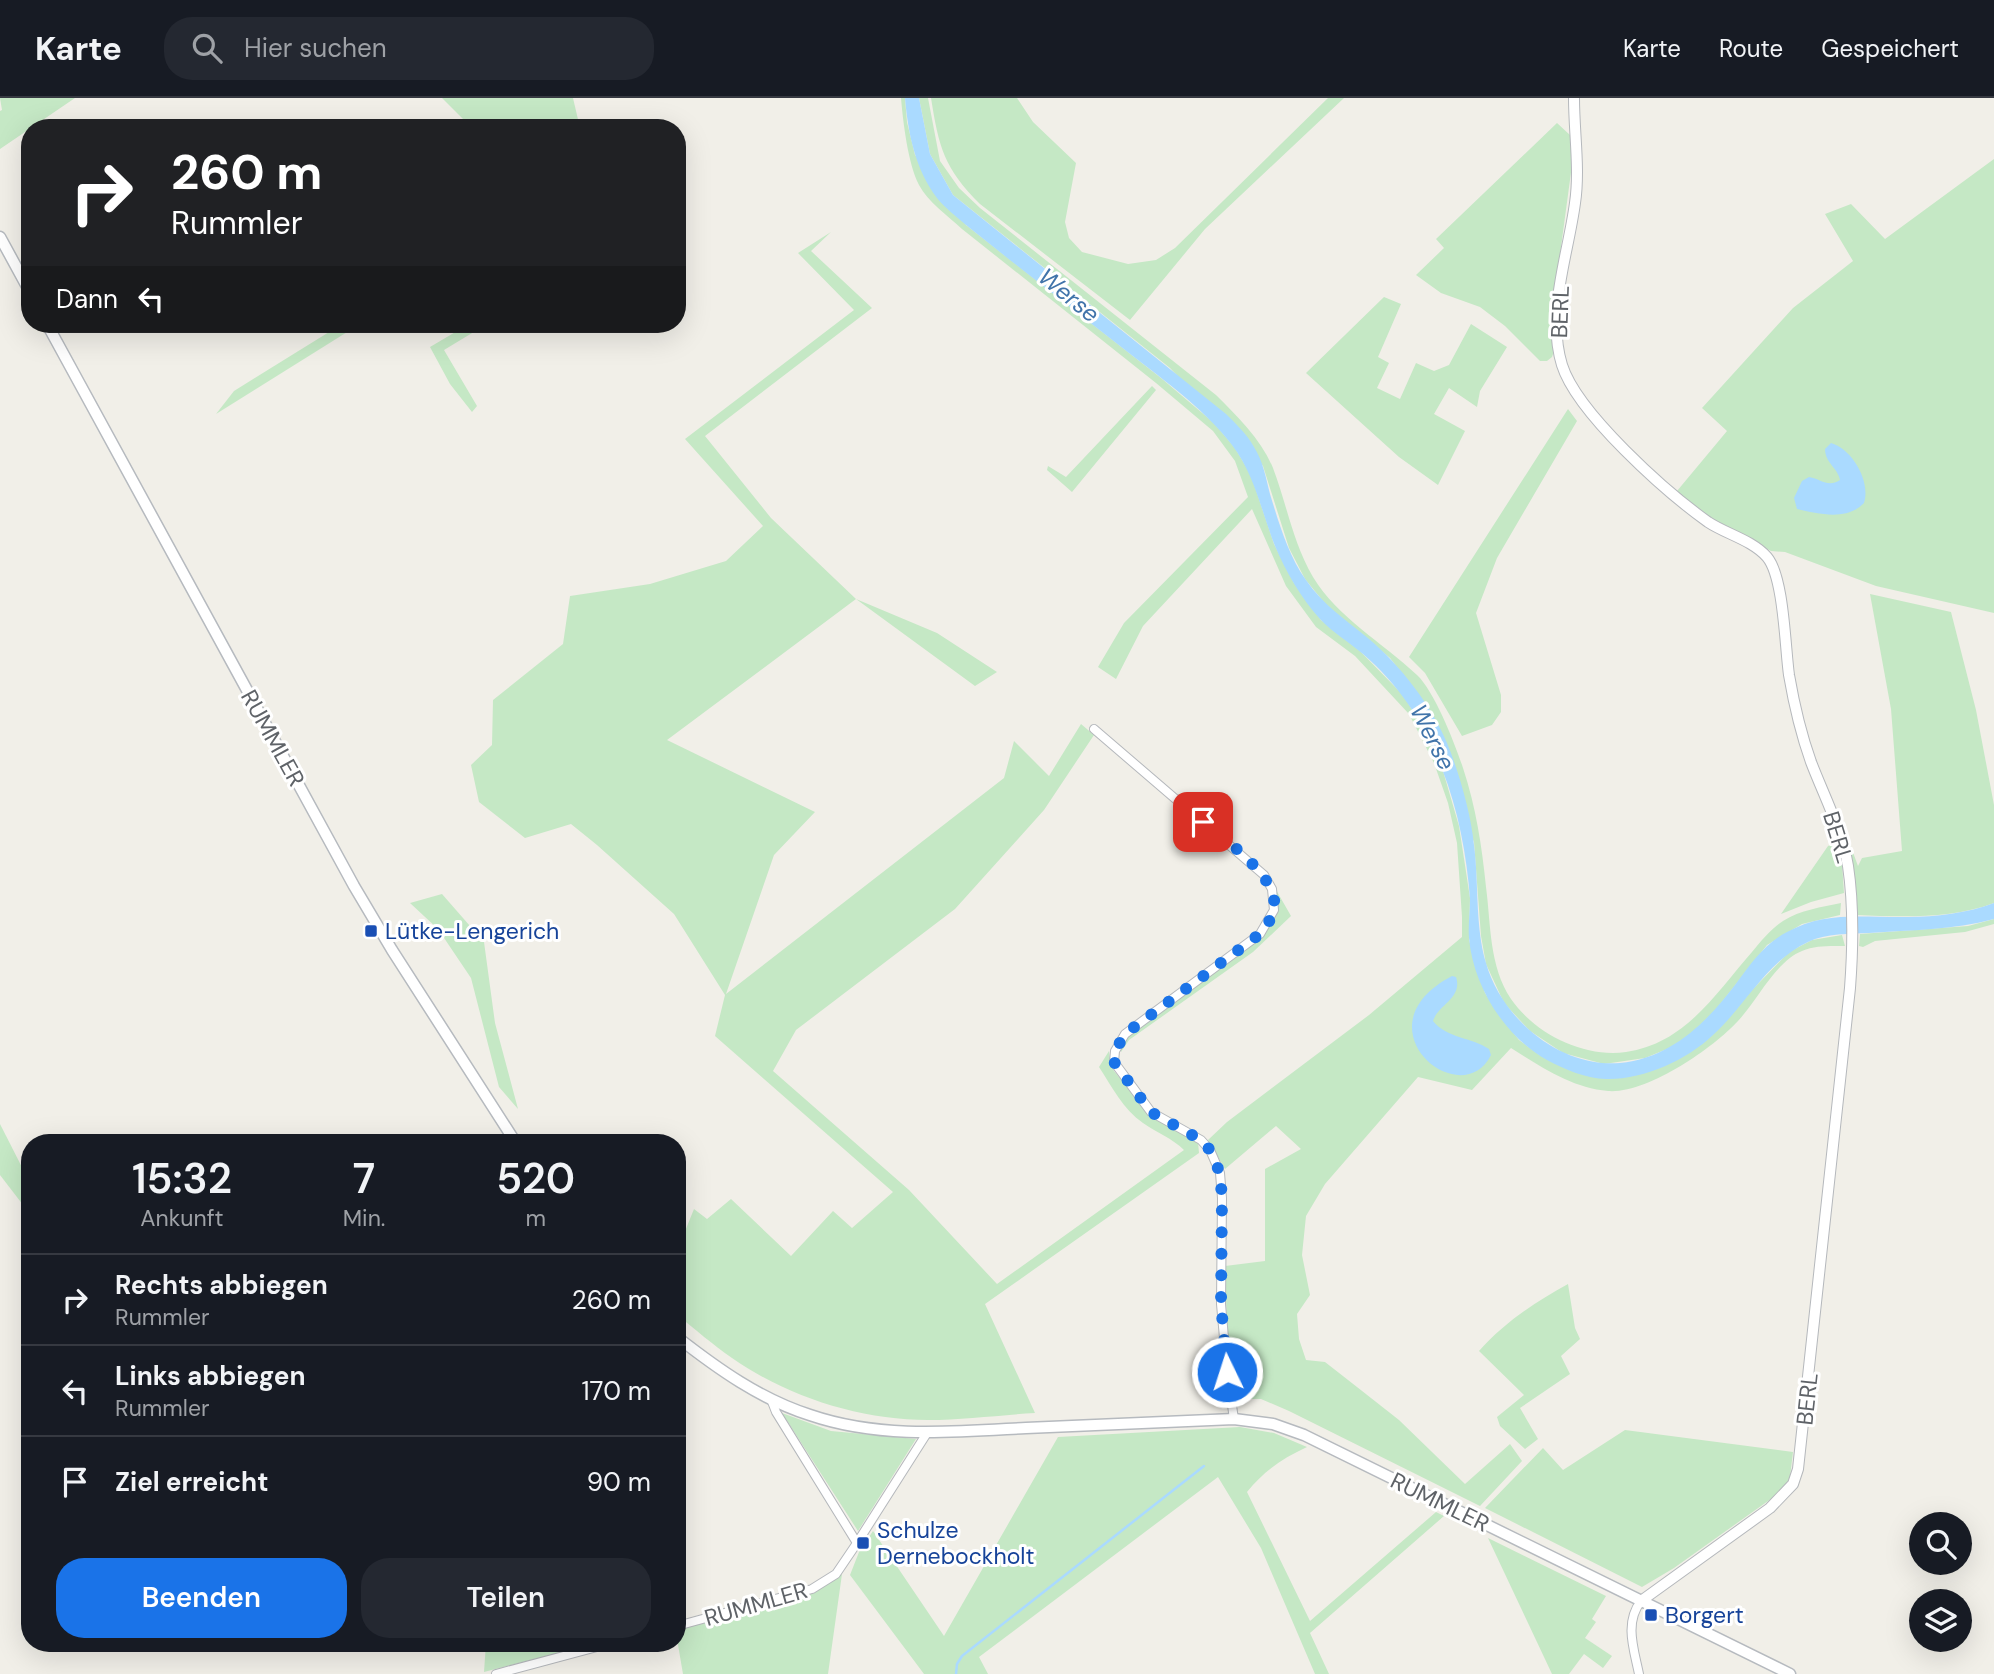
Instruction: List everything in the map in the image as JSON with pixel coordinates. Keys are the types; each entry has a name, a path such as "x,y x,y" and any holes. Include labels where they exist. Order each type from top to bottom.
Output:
{"main road":[{"path":"0,237 21,276"},
{"name":"RUMMLER","path":"52,333 354,886 510,1134"},
{"name":"RUMMLER","path":"686,1344 734,1379 771,1399 811,1416 886,1431 927,1433 1234,1419 1273,1424 1304,1435 1790,1674"}],"street":[{"name":"BERL","path":"1574,98 1577,158 1575,202 1562,270 1556,328 1564,371 1586,409 1639,462 1709,522 1758,550 1771,563 1777,579 1790,676 1801,727 1810,759 1845,850 1851,904 1850,988 1798,1469 1793,1484 1770,1508 1641,1601"},
{"path":"1094,730 1264,875 1272,889 1274,910 1260,934 1125,1034 1115,1051 1114,1062 1151,1112 1201,1140 1210,1150 1220,1173 1221,1304 1234,1419"},
{"path":"771,1399 782,1423 857,1543"},
{"name":"RUMMLER","path":"686,1624 812,1589 836,1574 927,1433"},
{"path":"1639,1674 1631,1631 1633,1614 1641,1601"},
{"path":"496,1674 578,1652"}],"green space":[{"path":"0,98 75,98 44,119 21,119 21,135 0,149"},
{"path":"442,98 573,98 578,119 463,119"},
{"path":"901,98 905,98 907,122 915,155 966,225 1214,423 1235,448 1251,475 1274,544 1294,583 1321,620 1360,651 1404,696 1429,739 1443,771 1459,826 1470,898 1469,940 1485,993 1519,1040 1541,1056 1649,1071 1752,990 1789,952 1812,940 1842,935 1845,946 1813,948 1793,956 1775,972 1745,1013 1727,1032 1678,1068 1641,1085 1608,1091 1582,1086 1557,1076 1511,1048 1472,1090 1418,1077 1325,1184 1306,1216 1302,1255 1310,1295 1297,1314 1299,1339 1306,1360 1325,1362 1399,1420 1465,1484 1510,1444 1522,1461 1480,1506 1289,1411 1261,1399 1238,1399 1227,1332 1225,1266 1265,1261 1265,1169 1301,1149 1276,1126 1225,1169 1208,1140 1227,1122 1369,1015 1462,937 1457,843 1448,803 1434,763 1409,714 1355,656 1316,627 1286,586 1252,509 1143,626 1116,679 1098,667 1124,623 1248,497 1235,461 1213,431 962,229 928,197 919,185 912,166"},
{"path":"919,98 928,98 940,161 959,188 980,208 1216,395 1248,429 1268,457 1306,564 1323,592 1424,683 1450,733 1472,797 1483,857 1492,945 1499,973 1511,999 1533,1023 1562,1041 1594,1051 1626,1052 1647,1047 1666,1038 1698,1014 1763,939 1783,921 1804,912 1841,903 1840,915 1802,924 1767,945 1714,1012 1693,1032 1672,1047 1645,1058 1604,1064 1563,1053 1530,1031 1504,1003 1486,964 1481,936 1474,842 1406,679 1390,658 1327,606 1305,579 1289,548 1263,466 1170,368 953,195 930,154"},
{"path":"931,98 1017,98 1033,122 1076,163 1065,222 1069,238 1082,252 1128,264 1156,260 1175,248 1328,98 1344,98 1205,229 1130,320 980,204 968,191 945,156"},
{"path":"1557,123 1570,135 1572,165 1554,299 1554,351 1547,361 1540,361 1505,326 1480,307 1441,293 1416,275 1444,248 1436,239"},
{"path":"1994,159 1994,613 1876,586 1785,552 1771,551 1698,511 1677,491 1727,431 1702,408 1793,308 1853,261 1825,214 1851,204 1885,239"},
{"path":"831,232 811,251 872,308 705,436 771,518 856,599 667,740 815,812 774,855 726,994 1004,778 1014,741 1049,776 1081,724 1094,735 1044,810 955,909 796,1030 773,1071 909,1190 997,1284 1184,1150 1143,1123 1113,1090 1099,1067 1109,1051 1114,1071 1152,1117 1198,1142 1199,1153 985,1304 1035,1413 928,1420 851,1411 801,1395 754,1372 686,1322 686,1229 694,1209 707,1219 731,1199 791,1256 833,1211 852,1228 893,1192 715,1036 725,995 674,914 571,824 525,838 479,802 471,765 492,745 493,700 563,644 570,596 650,584 726,561 763,526 685,439 854,310 798,253"},
{"path":"1384,297 1401,304 1378,357 1389,363 1377,388 1400,399 1416,363 1434,371 1449,365 1471,324 1507,347 1480,391 1477,407 1449,388 1434,414 1465,431 1438,485 1399,457 1306,373"},
{"path":"327,333 346,333 216,414 234,391"},
{"path":"454,333 472,333 444,350 477,406 472,412 450,384 430,347"},
{"path":"1152,386 1156,390 1072,492 1047,470 1048,466 1066,477"},
{"path":"1568,409 1577,421 1497,558 1476,613 1501,695 1501,712 1492,725 1462,736 1425,673 1409,657"},
{"path":"1870,594 1951,612 1976,710 1994,805 1994,903 1944,914 1857,915 1851,860 1841,829 1844,828 1858,866 1862,858 1902,851 1891,709"},
{"path":"856,599 937,633 997,672 975,686"},
{"path":"1834,843 1842,863 1844,893 1781,914 1828,846"},
{"path":"1275,888 1291,916 1253,952 1129,1040 1121,1052 1120,1046 1127,1036 1265,932 1275,918"},
{"path":"442,894 484,942 495,1023 518,1109 499,1087 471,978 438,929 410,903"},
{"path":"1994,919 1994,924 1965,932 1875,941 1863,947 1859,946 1860,934 1968,926"},
{"path":"0,1124 21,1165 21,1202 0,1175"},
{"path":"1568,1284 1575,1328 1580,1339 1561,1356 1570,1374 1520,1408 1538,1439 1525,1449 1500,1426 1497,1417 1524,1395 1479,1351 1520,1314"},
{"path":"782,1413 831,1431 916,1439 858,1531"},
{"path":"1240,1427 1274,1433 1307,1447 1274,1466 1247,1492 1310,1621 1436,1512 1444,1516 1310,1633 1329,1674 1315,1674 1261,1548 1218,1477 979,1657 988,1674 924,1674 850,1575 859,1552 873,1531 944,1636 1058,1437"},
{"path":"1625,1430 1793,1452 1790,1477 1782,1491 1674,1568 1642,1587 1485,1508 1543,1448 1563,1470"},
{"path":"1488,1538 1606,1596 1592,1619 1596,1622 1585,1638 1612,1656 1603,1668 1584,1654 1569,1674 1552,1674"},
{"path":"842,1574 828,1674 683,1674 679,1652 686,1652 686,1625 688,1627 827,1584"},
{"path":"485,1652 562,1652 484,1672"}],"water":[{"name":"Werse","path":"905,98 919,98 930,154 953,195 1226,414 1251,442 1262,464 1285,538 1306,580 1327,605 1392,661 1414,687 1441,729 1456,767 1470,820 1476,860 1480,934 1486,963 1505,1003 1536,1036 1576,1057 1598,1062 1638,1060 1671,1046 1686,1036 1712,1013 1764,949 1779,937 1802,925 1831,918 1940,915 1994,903 1994,919 1948,927 1830,935 1808,942 1768,972 1725,1023 1691,1053 1664,1067 1635,1076 1606,1079 1591,1077 1561,1067 1532,1050 1505,1024 1484,992 1477,974 1469,938 1469,883 1457,816 1435,752 1410,706 1376,666 1325,624 1300,594 1275,546 1257,494 1240,457 1207,417 1179,392 966,225 937,198 918,163 908,124"},
{"path":"1831,443 1846,452 1858,467 1865,485 1864,503 1849,512 1832,515 1797,509 1794,498 1802,481 1809,477 1828,483 1840,480 1826,454 1825,449"},
{"path":"1452,976 1456,977 1456,990 1433,1021 1453,1035 1489,1049 1491,1055 1477,1071 1459,1075 1440,1070 1424,1057 1414,1039 1413,1018 1425,996"}],"waterway":[{"path":"956,1674 957,1664 962,1656 1204,1466"}],"place":[{"name":"Lütke-Lengerich","path":"371,931"},
{"name":"Schulze Dernebockholt","path":"863,1543"},
{"name":"Borgert","path":"1651,1615"}],"route":[{"path":"1203,822 1264,875 1272,889 1274,910 1260,934 1125,1034 1115,1051 1114,1062 1151,1112 1201,1140 1210,1150 1220,1173 1221,1304 1227,1372"}]}
